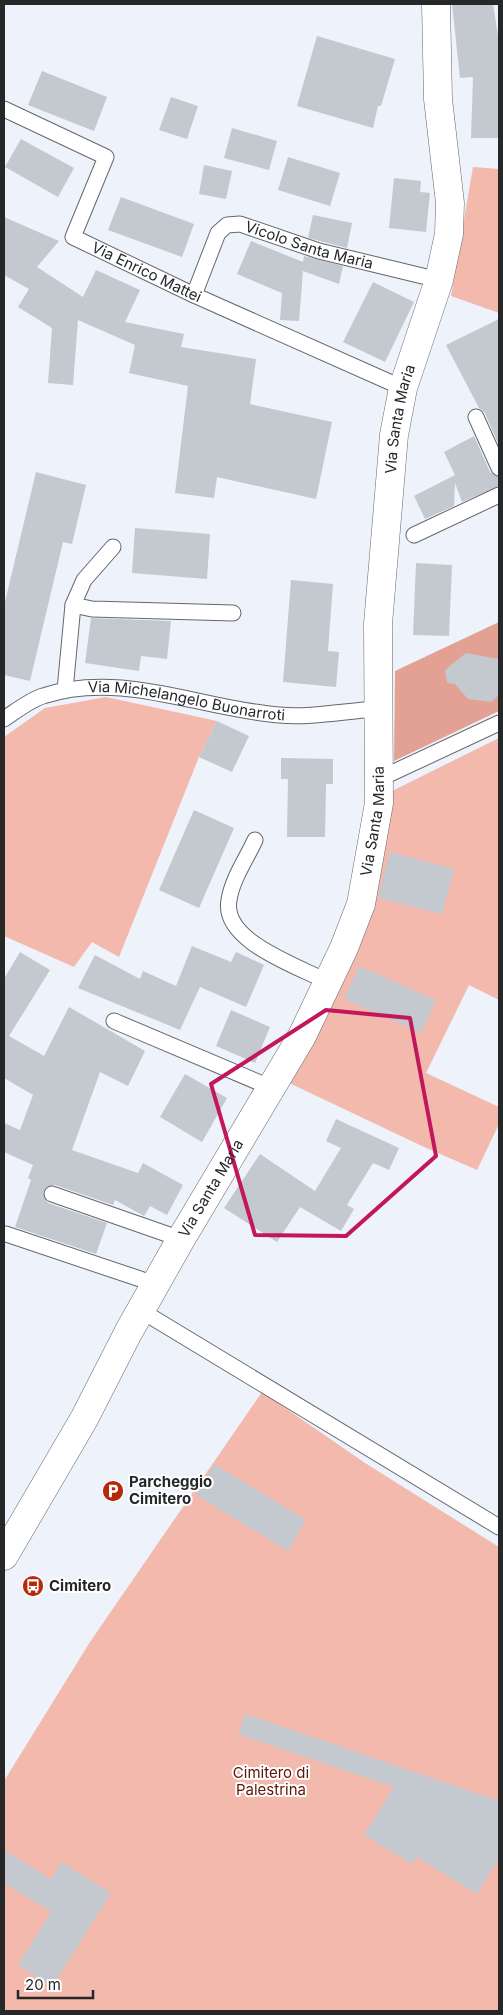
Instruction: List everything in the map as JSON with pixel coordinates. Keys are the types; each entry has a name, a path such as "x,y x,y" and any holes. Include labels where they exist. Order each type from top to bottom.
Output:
{"street":[{"name":"Via Santa Maria","path":"4,1556 84,1420 140,1310 180,1238 302,1036 328,982 361,904 377,813 379,779 377,709 379,602 394,435 403,388 439,280 448,244 450,215 438,99 436,4"}],"lane":[{"name":"Via Enrico Mattei","path":"4,109 106,157 73,237 194,295 403,388"},
{"name":"Vicolo Santa Maria","path":"194,295 218,233 226,225 240,224 319,250 439,280"},
{"path":"476,418 499,468"},
{"path":"414,535 499,495"},
{"path":"64,690 73,605 84,580 113,547"},
{"path":"73,605 92,609 233,613"},
{"name":"Via Michelangelo Buonarroti","path":"4,718 42,696 79,687 138,689 231,709 280,715 377,709"},
{"path":"379,779 499,723"},
{"path":"255,840 231,891 228,910 230,920 244,938 328,982"},
{"path":"114,1021 272,1088"},
{"path":"52,1194 180,1238"},
{"path":"6,1234 155,1284"},
{"path":"140,1310 499,1527"}],"highlighted area":[{"path":"326,1010 410,1018 436,1156 346,1236 255,1235 211,1084"}],"green space":[{"path":"473,167 499,169 499,313 451,296"},
{"path":"106,697 217,721 199,757 119,957 92,942 74,967 4,936 4,737 45,708"},
{"path":"499,738 499,1000 469,985 426,1073 499,1107 499,1124 477,1170 287,1082 392,791"},
{"name":"Cimitero di Palestrina","path":"262,1392 365,1463 499,1547 499,2011 4,2011 4,1781 90,1642"}],"shaded area":[{"path":"499,622 499,711 394,761 395,671"}],"building":[{"path":"452,4 493,4 499,42 499,138 471,138 473,77 460,78"},
{"path":"317,36 395,59 381,106 378,106 373,128 297,106"},
{"path":"42,71 107,97 94,131 28,105"},
{"path":"171,97 198,106 187,139 159,130"},
{"path":"232,128 277,141 269,170 224,158"},
{"path":"21,139 74,168 58,197 5,167"},
{"path":"288,157 340,173 330,206 278,190"},
{"path":"204,165 232,171 226,199 199,194"},
{"path":"394,178 421,181 420,192 430,193 426,232 389,228"},
{"path":"121,197 194,224 182,257 108,230"},
{"path":"313,215 352,223 347,248 308,238"},
{"path":"4,217 59,241 37,267 83,297 96,270 140,290 125,322 184,334 181,347 256,359 250,404 332,422 316,499 217,477 214,498 175,493 188,386 129,373 135,345 78,320 73,385 48,383 52,328 18,307 29,289 4,275"},
{"path":"251,241 303,262 304,256 343,266 339,284 303,271 299,321 280,320 282,293 237,274"},
{"path":"373,282 414,302 385,362 343,342"},
{"path":"499,319 499,446 485,413 479,408 446,345"},
{"path":"474,436 490,472 499,477 499,486 462,502 455,483 454,506 425,519 414,496 455,475 444,452"},
{"path":"36,472 86,485 72,544 63,542 30,681 4,675 4,606"},
{"path":"135,528 210,534 207,579 132,573"},
{"path":"416,563 452,565 449,636 413,635"},
{"path":"291,580 333,584 328,651 339,652 336,687 283,682"},
{"path":"91,618 171,621 167,659 141,656 139,671 85,663"},
{"path":"466,653 499,659 499,695 491,702 468,699 455,684 447,683 445,670"},
{"path":"217,721 249,736 232,772 199,757"},
{"path":"281,758 333,759 333,784 326,784 325,837 287,837 288,779 281,779"},
{"path":"194,810 234,828 199,908 159,890"},
{"path":"390,852 454,869 442,914 378,898"},
{"path":"192,946 231,962 236,952 264,965 246,1007 200,987 180,1030 78,988 95,955 140,979 143,971 176,986"},
{"path":"20,952 50,970 9,1036 44,1056 69,1007 145,1051 128,1086 100,1072 72,1150 138,1173 143,1163 183,1185 167,1215 150,1206 144,1216 115,1200 113,1205 55,1185 46,1187 43,1195 48,1203 107,1223 96,1254 15,1227 31,1180 28,1178 33,1165 4,1152 4,1123 20,1130 33,1095 4,1078 4,979"},
{"path":"359,966 436,1000 421,1033 344,999"},
{"path":"231,1010 270,1027 255,1063 216,1046"},
{"path":"185,1074 227,1098 202,1142 160,1117"},
{"path":"336,1119 399,1148 389,1170 373,1163 347,1205 354,1209 341,1231 300,1207 277,1242 224,1208 260,1154 315,1191 341,1148 326,1141"},
{"path":"214,1464 306,1520 288,1551 196,1495"},
{"path":"245,1714 499,1801 499,1858 477,1894 417,1857 412,1864 364,1835 394,1787 238,1734"},
{"path":"4,1850 51,1879 61,1862 111,1893 52,1987 18,1965 51,1912 4,1883"}],"place":[{"name":"Parcheggio Cimitero","path":"113,1491"},
{"name":"Cimitero","path":"33,1586"}]}
